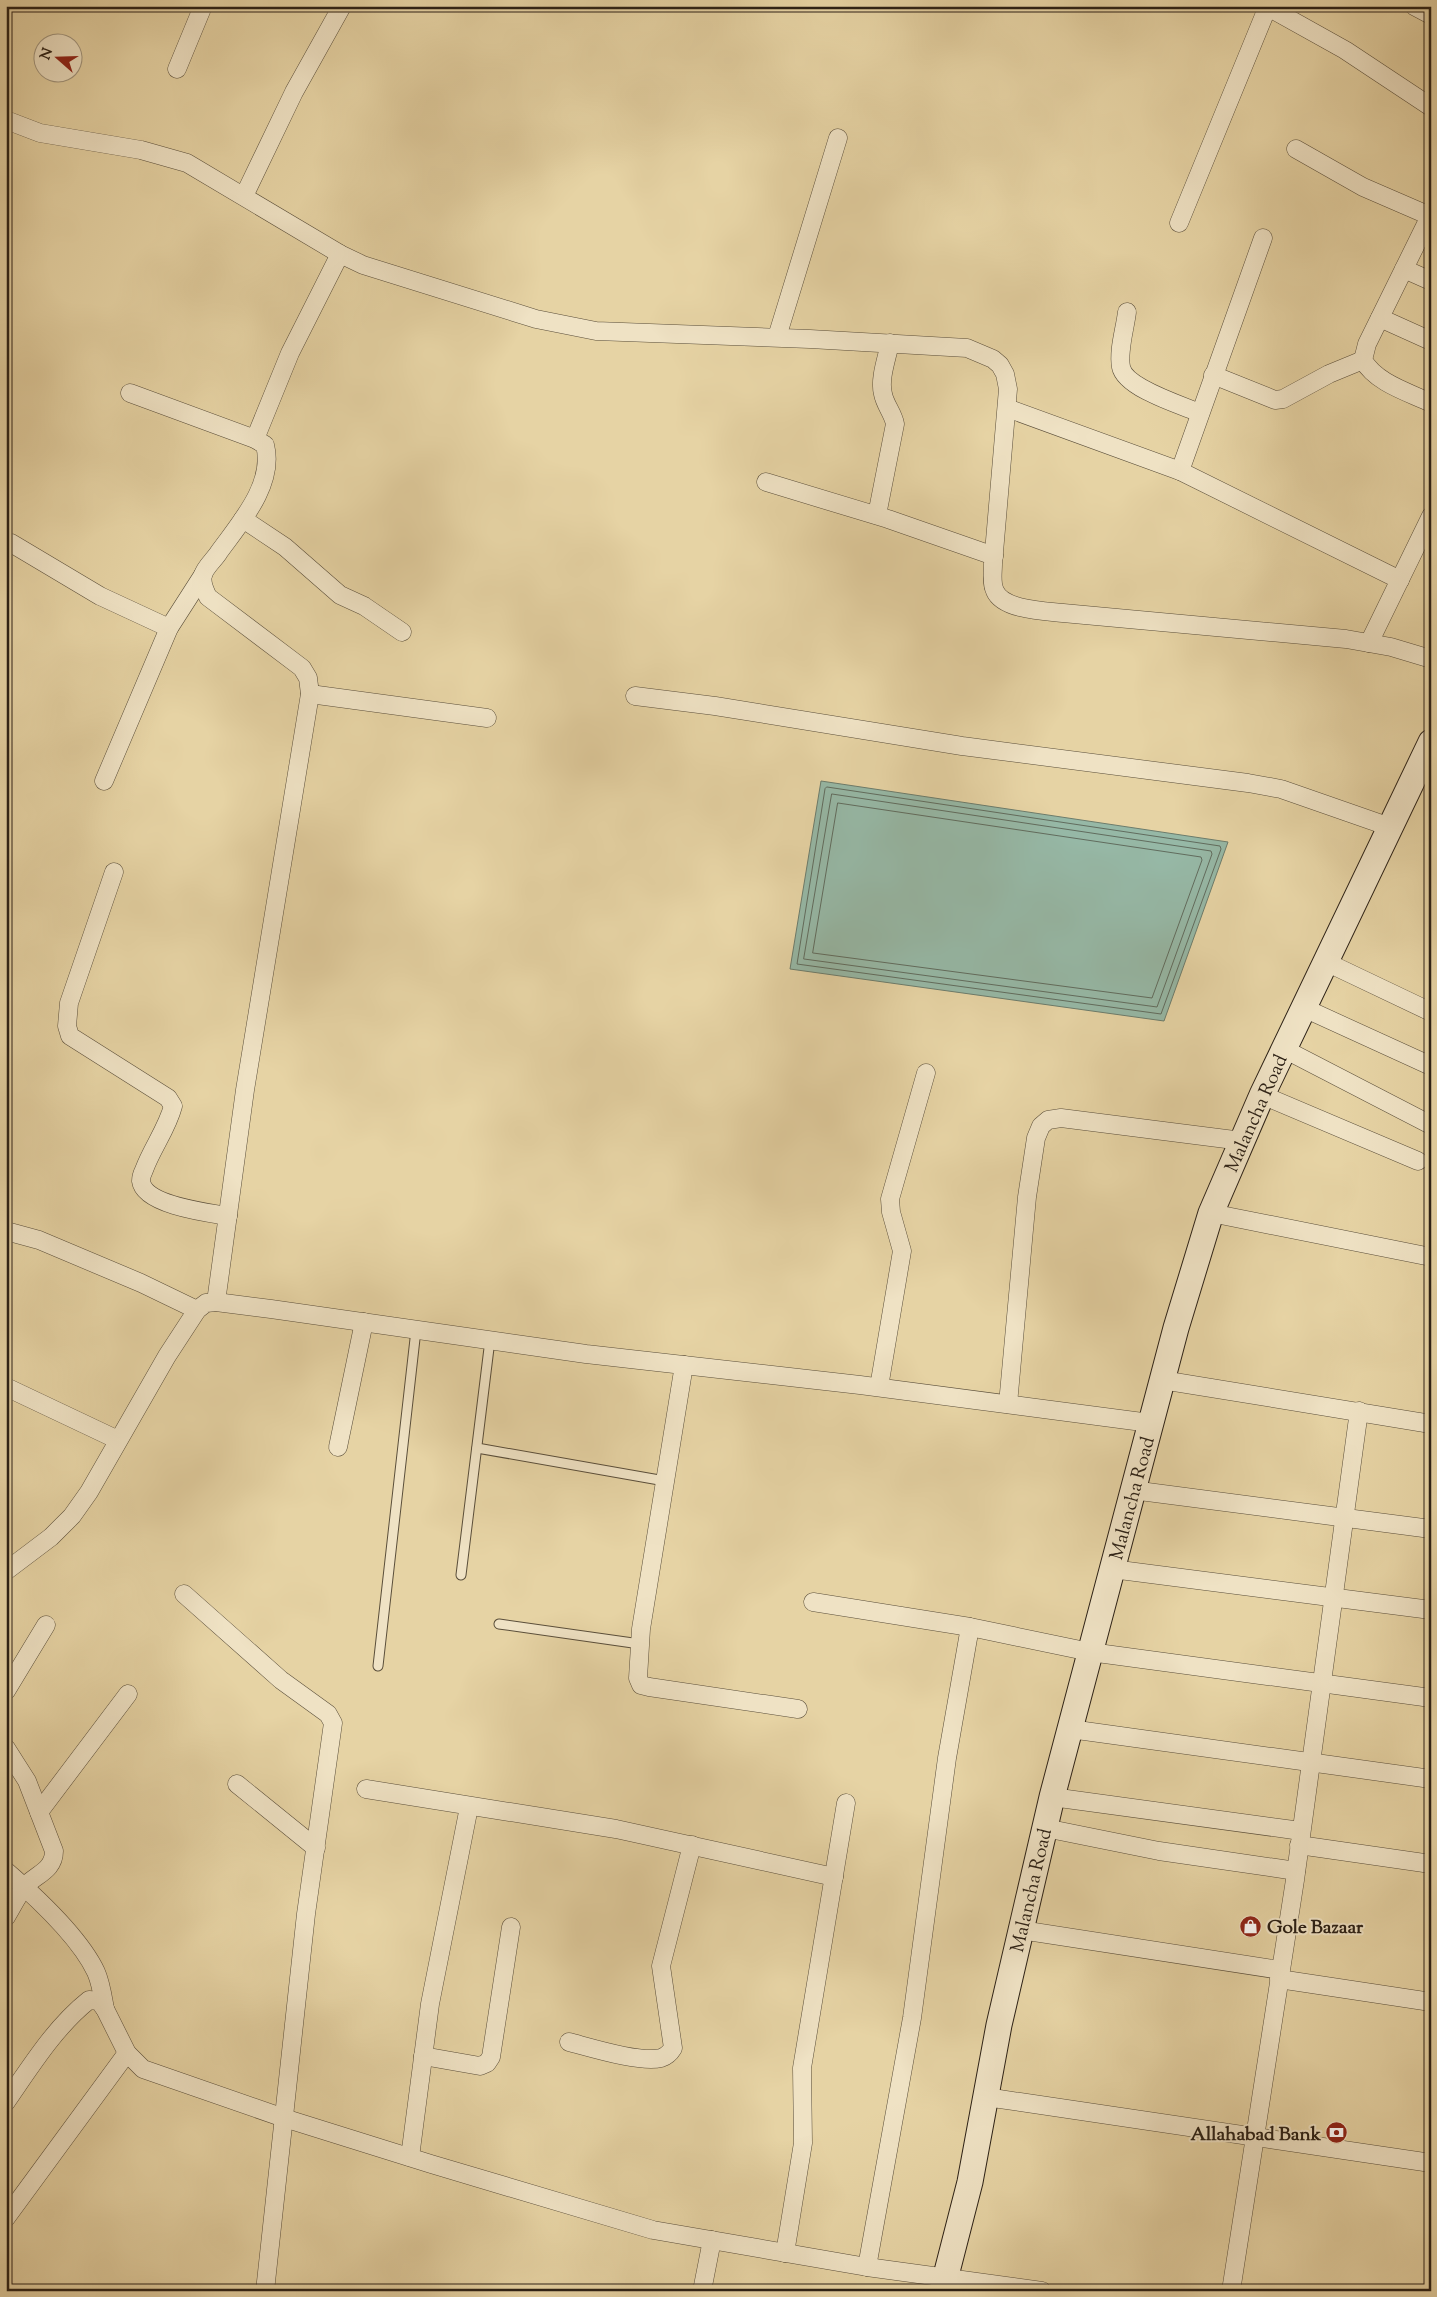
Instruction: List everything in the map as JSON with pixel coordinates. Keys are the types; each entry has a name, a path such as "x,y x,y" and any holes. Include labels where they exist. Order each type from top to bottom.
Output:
{"main road":[{"name":"Malancha Road","path":"944,2284 970,2182 999,2024 1052,1797 1150,1423 1211,1213 1262,1095 1431,742"}],"street":[{"path":"177,69 204,6"},
{"path":"244,196 294,92 342,6"},
{"path":"1414,6 1431,15"},
{"path":"1179,223 1267,7 1345,50 1431,107"},
{"path":"6,120 40,133 175,158 244,196 340,254 372,268 544,321 616,332 967,348 993,359 1005,374 1008,389 994,556 993,583 995,592 1000,599 1010,604 1028,608 1346,639 1431,659"},
{"path":"777,338 838,138"},
{"path":"1296,149 1363,188 1430,215 1367,344 1363,360 1369,370 1381,379 1431,403"},
{"path":"1180,471 1213,375 1264,238"},
{"path":"255,439 290,353 340,254"},
{"path":"1404,269 1431,281"},
{"path":"1127,312 1121,357 1121,368 1126,375 1132,382 1150,392 1200,413"},
{"path":"1380,318 1431,341"},
{"path":"877,515 894,424 893,416 883,396 882,387 890,343"},
{"path":"1213,375 1275,400 1283,399 1329,374 1363,360"},
{"path":"104,781 170,628 203,575 243,519 258,494 268,456 266,445 255,439 130,393"},
{"path":"1007,408 1180,471 1400,580"},
{"path":"766,482 877,515 994,556"},
{"path":"1369,643 1431,516"},
{"path":"243,519 284,547 340,595 364,606 402,632"},
{"path":"10,543 100,596 170,628"},
{"path":"203,575 204,587 208,598 302,668 308,678 310,694 246,1081 216,1302"},
{"path":"310,694 488,718"},
{"path":"635,696 715,706 962,746 1248,783 1282,789 1390,827"},
{"path":"114,872 69,1003 68,1031 70,1036 77,1042 168,1098 173,1106 170,1118 141,1181 146,1191 171,1204 228,1216"},
{"path":"1326,962 1431,1012"},
{"path":"1304,1008 1431,1066"},
{"path":"1284,1049 1431,1125"},
{"path":"879,1387 902,1251 891,1212 890,1198 926,1073"},
{"path":"1262,1095 1418,1161"},
{"path":"1008,1404 1027,1197 1036,1138 1041,1126 1048,1120 1061,1118 1242,1141"},
{"path":"1211,1213 1431,1257"},
{"path":"6,1231 39,1240 141,1283 197,1310"},
{"path":"6,1570 51,1537 72,1516 89,1492 118,1440 197,1310 206,1303 216,1302 490,1340 684,1365 879,1387 1150,1423"},
{"path":"338,1446 364,1322"},
{"path":"684,1365 640,1644 638,1678 641,1685 798,1709"},
{"path":"1162,1380 1431,1424"},
{"path":"6,1387 118,1440"},
{"path":"1231,2291 1296,1871 1359,1411"},
{"path":"1132,1490 1431,1529"},
{"path":"1112,1569 1334,1596 1431,1610"},
{"path":"184,1594 281,1680 328,1714 333,1723 306,1914 265,2291"},
{"path":"813,1602 970,1626 1090,1652 1431,1698"},
{"path":"6,1691 46,1625"},
{"path":"866,2267 912,2018 947,1758 970,1626"},
{"path":"39,1812 128,1694"},
{"path":"1070,1729 1431,1779"},
{"path":"6,1917 25,1887 49,1867 54,1860 54,1851 27,1781 7,1751"},
{"path":"237,1784 316,1848"},
{"path":"366,1789 469,1807 616,1829 834,1877"},
{"path":"1052,1797 1300,1838 1431,1864"},
{"path":"785,2253 803,2143 802,2068 846,1803"},
{"path":"410,2157 430,2004 469,1807"},
{"path":"1045,1828 1159,1851 1296,1871"},
{"path":"569,2042 637,2057 664,2057 673,2048 661,1966 692,1845"},
{"path":"6,1871 25,1887 82,1948 97,1973 105,2009"},
{"path":"423,2056 480,2066 487,2064 491,2057 511,1927"},
{"path":"1021,1930 1431,2002"},
{"path":"6,2102 45,2047 76,2011 89,2000 99,2001 105,2009 127,2054 143,2069 284,2118 410,2157 652,2230 866,2267 944,2284 1042,2291"},
{"path":"6,2218 127,2054"},
{"path":"986,2097 1255,2135 1431,2163"},
{"path":"702,2291 712,2240"}],"lane":[{"path":"378,1666 416,1330"},
{"path":"461,1575 490,1340"},
{"path":"476,1448 665,1481"},
{"path":"499,1624 640,1644"}],"water":[{"path":"821,781 1228,842 1164,1021 790,969"}],"place":[{"name":"Gole Bazaar","path":"1251,1926"},
{"name":"Allahabad Bank","path":"1337,2133"}]}
